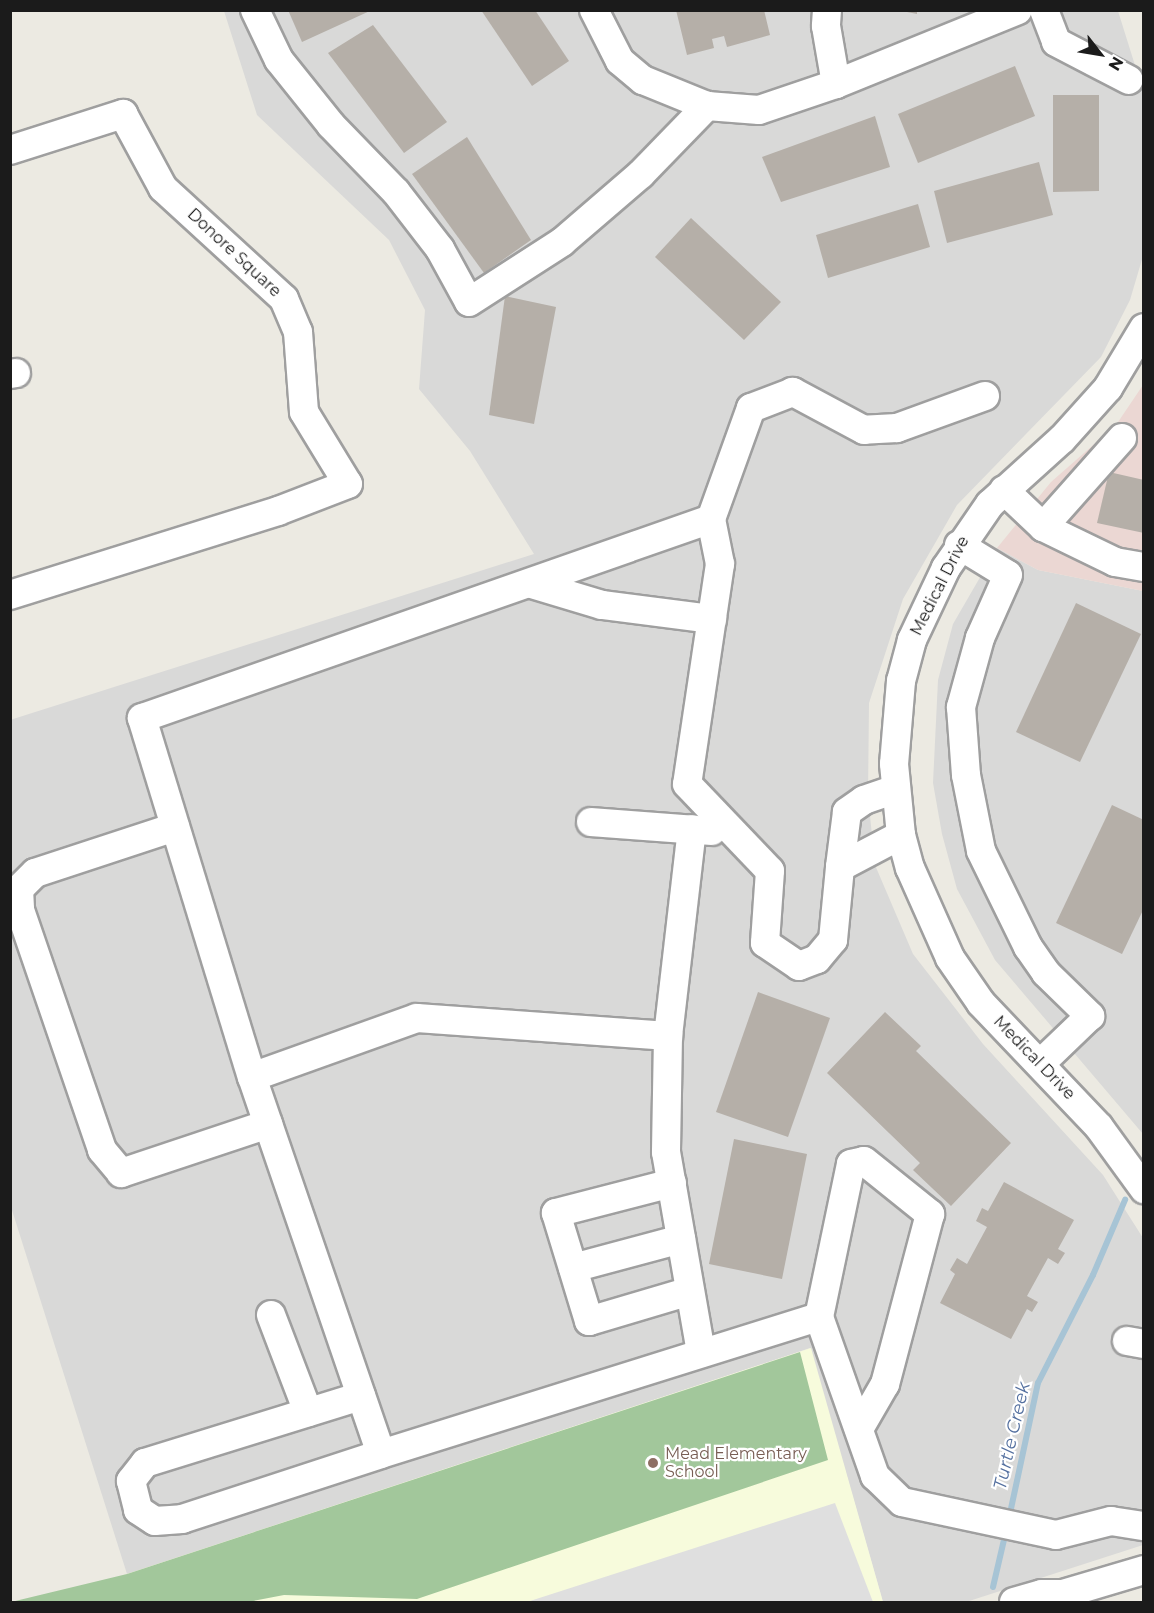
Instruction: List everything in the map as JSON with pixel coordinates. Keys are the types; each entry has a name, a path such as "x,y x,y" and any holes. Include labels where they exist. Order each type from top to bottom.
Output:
{"street":[{"path":"255,10 279,60 331,125 396,192 440,249 469,302 562,242 641,174 707,106"},
{"path":"594,10 620,61 643,81 707,106 768,109 1018,10"},
{"path":"827,10 826,26 836,84"},
{"path":"1044,10 1056,42 1129,80"},
{"name":"Donore Square","path":"10,150 123,114 163,188 284,299 298,332 304,412 348,484 278,511 10,595"},
{"name":"Medical Drive","path":"1143,327 1108,388 1089,412 1004,490 960,545 922,614 901,681 895,724 896,789 901,835 919,894 950,958 981,1003 1041,1063 1099,1127 1143,1189"},
{"path":"896,789 864,800 847,812 833,940 817,959 800,966 765,943 770,872 738,833 687,784 720,564 711,519 751,408 793,392 864,430 897,428 985,396"},
{"path":"1043,527 1133,442 1089,412"},
{"path":"1004,490 1043,527 1115,562 1143,567"},
{"path":"381,1454 267,1124 142,718 532,584 711,519"},
{"path":"960,545 1008,575 980,638 961,706 966,775 981,851 1028,947 1046,973 1090,1016 1041,1063"},
{"path":"532,584 602,605 712,619"},
{"path":"591,822 738,833"},
{"path":"175,827 36,873 19,889 20,910 102,1150 121,1173 267,1124"},
{"path":"692,829 668,1036 666,1152 701,1353"},
{"path":"840,867 901,835"},
{"path":"252,1077 417,1018 668,1036"},
{"path":"859,1429 885,1384 930,1214 864,1161 851,1164 819,1317 875,1476 902,1502 1056,1535 1111,1521 1143,1526"},
{"path":"672,1183 556,1213 590,1321 690,1291"},
{"path":"573,1268 681,1239"},
{"path":"271,1314 308,1412"},
{"path":"361,1396 146,1463 131,1481 138,1510 155,1521 182,1519 381,1454 819,1317"},
{"path":"1014,1602 1042,1594 1064,1594 1143,1570"}],"shaded area":[{"path":"224,11 1118,11 1144,94 1143,256 1130,300 1101,357 957,505 903,599 869,703 868,796 875,865 913,954 983,1044 1103,1175 1143,1238 1143,1545 966,1602 883,1602 810,1348 127,1574 11,1207 10,720 534,554 470,451 419,389 425,310 389,240 257,115"},
{"path":"1143,385 1143,591 1038,570 997,548 1051,482 1116,425"},
{"path":"997,548 1038,570 1143,591 1143,1134 995,960 957,889 942,834 933,783 938,680 953,624"},
{"name":"Mead Elementary School","path":"811,1348 883,1602 105,1602 127,1574"},
{"path":"835,1503 873,1602 530,1602 530,1601"}],"green space":[{"name":"Mead Elementary School","path":"800,1352 828,1460 417,1599 284,1595 248,1602 11,1602 127,1574"}],"building":[{"path":"288,10 372,10 302,42"},
{"path":"481,10 535,10 569,61 532,86"},
{"path":"676,10 764,10 770,35 727,47 724,36 712,39 714,48 687,55"},
{"path":"897,10 917,10 917,14"},
{"path":"373,25 447,122 404,153 328,53"},
{"path":"1015,66 1035,116 918,163 898,114"},
{"path":"1053,95 1099,95 1099,191 1053,192"},
{"path":"875,116 890,167 781,202 762,157"},
{"path":"467,137 531,240 484,273 412,174"},
{"path":"1039,162 1053,215 947,243 934,191"},
{"path":"918,204 930,247 828,278 816,235"},
{"path":"691,218 781,302 744,340 655,257"},
{"path":"505,296 556,307 534,424 489,415"},
{"path":"1109,472 1144,480 1144,533 1097,523"},
{"path":"1076,603 1141,634 1080,762 1016,732"},
{"path":"1112,805 1144,820 1144,908 1122,954 1056,923"},
{"path":"758,992 830,1018 788,1137 716,1112"},
{"path":"885,1012 921,1046 916,1051 1011,1143 951,1206 913,1170 920,1163 827,1073"},
{"path":"734,1139 807,1154 782,1279 709,1264"},
{"path":"1004,1182 1074,1220 1058,1249 1065,1253 1058,1264 1048,1258 1027,1296 1038,1302 1032,1312 1027,1309 1011,1339 940,1303 955,1274 950,1270 957,1258 967,1264 987,1227 976,1221 982,1208 988,1211"}],"waterway":[{"name":"Turtle Creek","path":"1009,1518 1038,1383 1093,1275 1125,1200"},
{"name":"Turtle Creek","path":"993,1587 1006,1531"}],"place":[{"name":"Mead Elementary School","path":"653,1463"}]}
